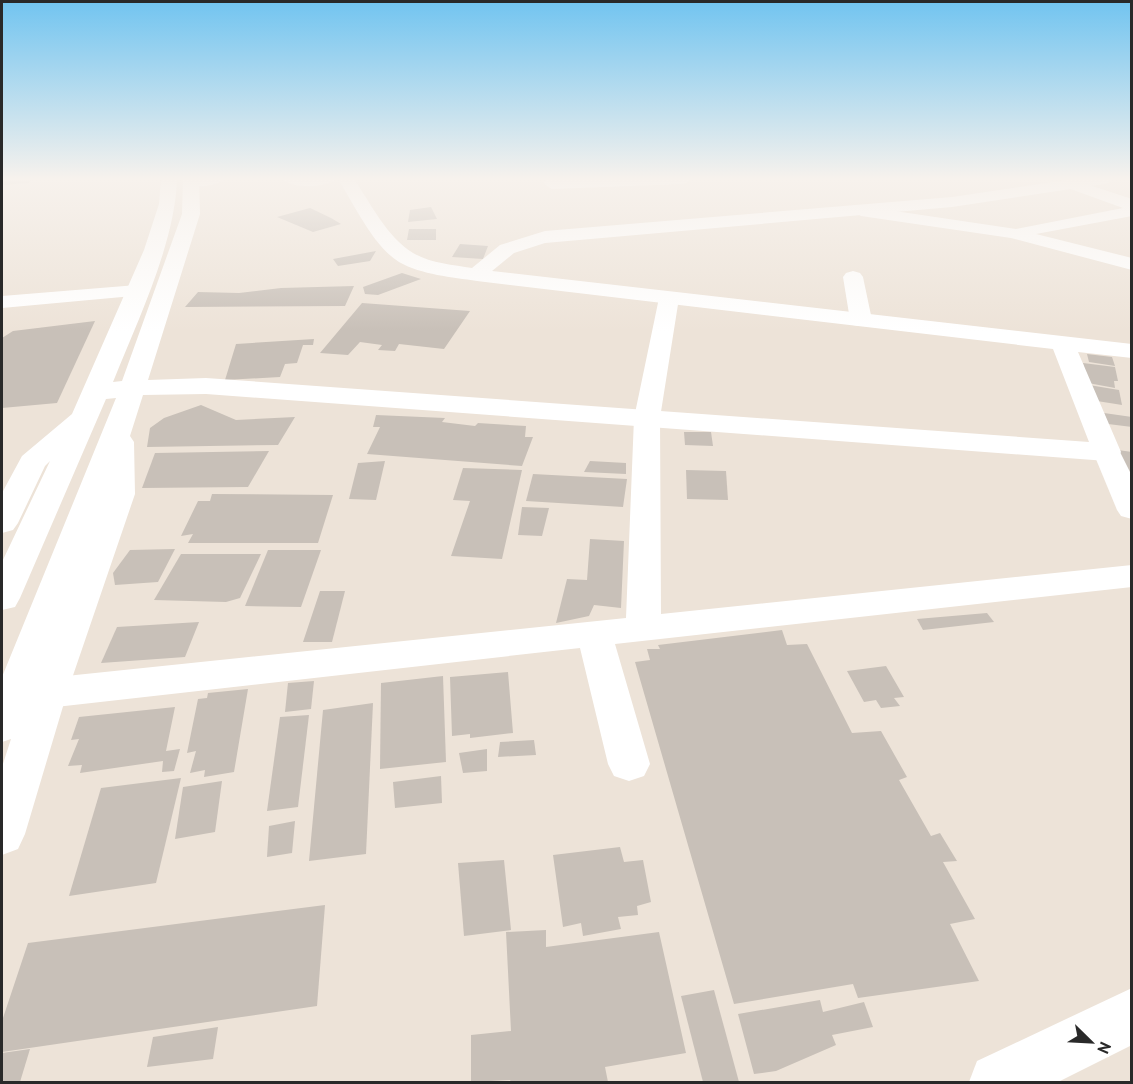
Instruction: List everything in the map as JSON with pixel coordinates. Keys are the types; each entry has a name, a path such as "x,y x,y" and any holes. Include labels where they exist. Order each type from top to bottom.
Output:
{"street":[{"path":"2,598 92,403 160,230"},
{"path":"2,726 35,681 120,494 120,425 186,230"},
{"path":"378,230 397,252 419,263 477,275 1131,351"},
{"path":"477,275 506,248 545,237 635,230"},
{"path":"989,230 1125,259"},
{"path":"1012,233 1031,230"},
{"path":"853,277 861,320"},
{"path":"2,302 137,291"},
{"path":"643,629 647,418 669,298"},
{"path":"1062,342 1131,510"},
{"path":"2,523 32,462 92,403 133,388 206,386 1107,452"},
{"path":"35,681 594,634 1131,576"},
{"path":"594,634 629,764"},
{"path":"2,834 35,681"},
{"path":"998,1083 1131,1015"}],"building":[{"path":"409,230 436,230 436,240 407,240"},
{"path":"460,244 488,246 483,259 452,257"},
{"path":"376,251 370,261 338,266 333,259"},
{"path":"402,273 421,279 378,295 365,294 363,287"},
{"path":"354,286 345,306 185,307 198,292 239,293 281,288"},
{"path":"362,303 470,311 444,349 399,344 395,351 378,350 382,345 360,342 348,355 320,353"},
{"path":"95,321 57,403 2,408 2,338 13,331"},
{"path":"314,339 313,345 303,345 297,363 285,364 280,377 225,380 236,344"},
{"path":"1087,354 1112,357 1115,366 1089,362"},
{"path":"1083,363 1115,367 1118,381 1114,381 1115,388 1088,383"},
{"path":"1089,385 1119,390 1122,405 1097,401"},
{"path":"201,405 236,420 295,417 278,445 147,447 150,428 164,418"},
{"path":"1104,413 1132,417 1132,427 1108,424"},
{"path":"376,415 445,418 442,422 475,426 478,423 526,426 525,437 533,437 522,466 367,454 380,427 373,427"},
{"path":"684,432 711,432 713,446 685,445"},
{"path":"1118,450 1132,452 1132,473 1128,473"},
{"path":"269,451 248,487 142,488 155,453"},
{"path":"385,461 376,500 349,499 358,463"},
{"path":"590,461 626,463 626,474 584,472"},
{"path":"463,468 522,470 502,559 451,556 470,501 453,500"},
{"path":"686,470 726,471 728,500 687,499"},
{"path":"533,474 627,479 623,507 526,501"},
{"path":"212,494 333,495 318,543 188,543 193,534 181,536 198,501 210,501"},
{"path":"522,507 549,508 542,536 518,535"},
{"path":"590,539 624,541 621,608 594,605 589,616 556,623 567,579 587,580"},
{"path":"175,549 158,582 115,585 113,573 130,550"},
{"path":"268,550 321,550 301,607 245,606"},
{"path":"181,554 261,554 240,598 226,602 154,600"},
{"path":"320,591 345,591 332,642 303,642"},
{"path":"987,613 994,622 923,630 917,619"},
{"path":"199,622 185,657 101,663 117,627"},
{"path":"782,630 787,645 807,644 852,733 881,731 907,777 899,780 931,836 940,833 957,861 943,862 975,919 950,924 979,981 858,998 853,984 734,1004 635,662 650,660 647,649 660,649 658,645"},
{"path":"886,666 904,697 894,698 900,706 881,708 876,700 864,702 847,671"},
{"path":"508,672 513,733 470,738 470,734 452,736 450,677"},
{"path":"443,676 446,762 380,769 381,683"},
{"path":"314,681 311,709 285,712 288,683"},
{"path":"248,689 234,772 204,777 205,770 190,773 196,751 187,753 198,699 207,698 208,693"},
{"path":"373,703 366,854 309,861 323,710"},
{"path":"175,707 166,751 180,749 174,771 162,772 163,761 80,773 82,765 68,766 79,739 71,740 79,717"},
{"path":"309,715 298,807 267,811 280,717"},
{"path":"534,740 536,755 498,757 500,742"},
{"path":"487,749 487,771 463,773 459,753"},
{"path":"441,776 442,803 395,808 393,782"},
{"path":"181,778 156,883 69,896 101,788"},
{"path":"222,781 215,832 175,839 183,787"},
{"path":"295,821 292,853 267,857 269,826"},
{"path":"620,847 624,862 643,860 651,902 637,906 638,915 618,917 621,929 583,936 581,923 563,927 553,855"},
{"path":"504,860 511,930 464,936 458,863"},
{"path":"325,905 317,1006 2,1052 2,1021 28,943"},
{"path":"546,930 546,947 659,932 686,1053 605,1067 608,1082 511,1082 510,1080 471,1082 471,1035 511,1031 506,932"},
{"path":"714,990 739,1082 703,1082 681,996"},
{"path":"820,1000 823,1012 864,1002 873,1027 832,1035 836,1045 776,1071 754,1074 738,1014"},
{"path":"218,1027 213,1059 147,1067 153,1037"},
{"path":"30,1049 20,1082 2,1082 2,1053"}]}
